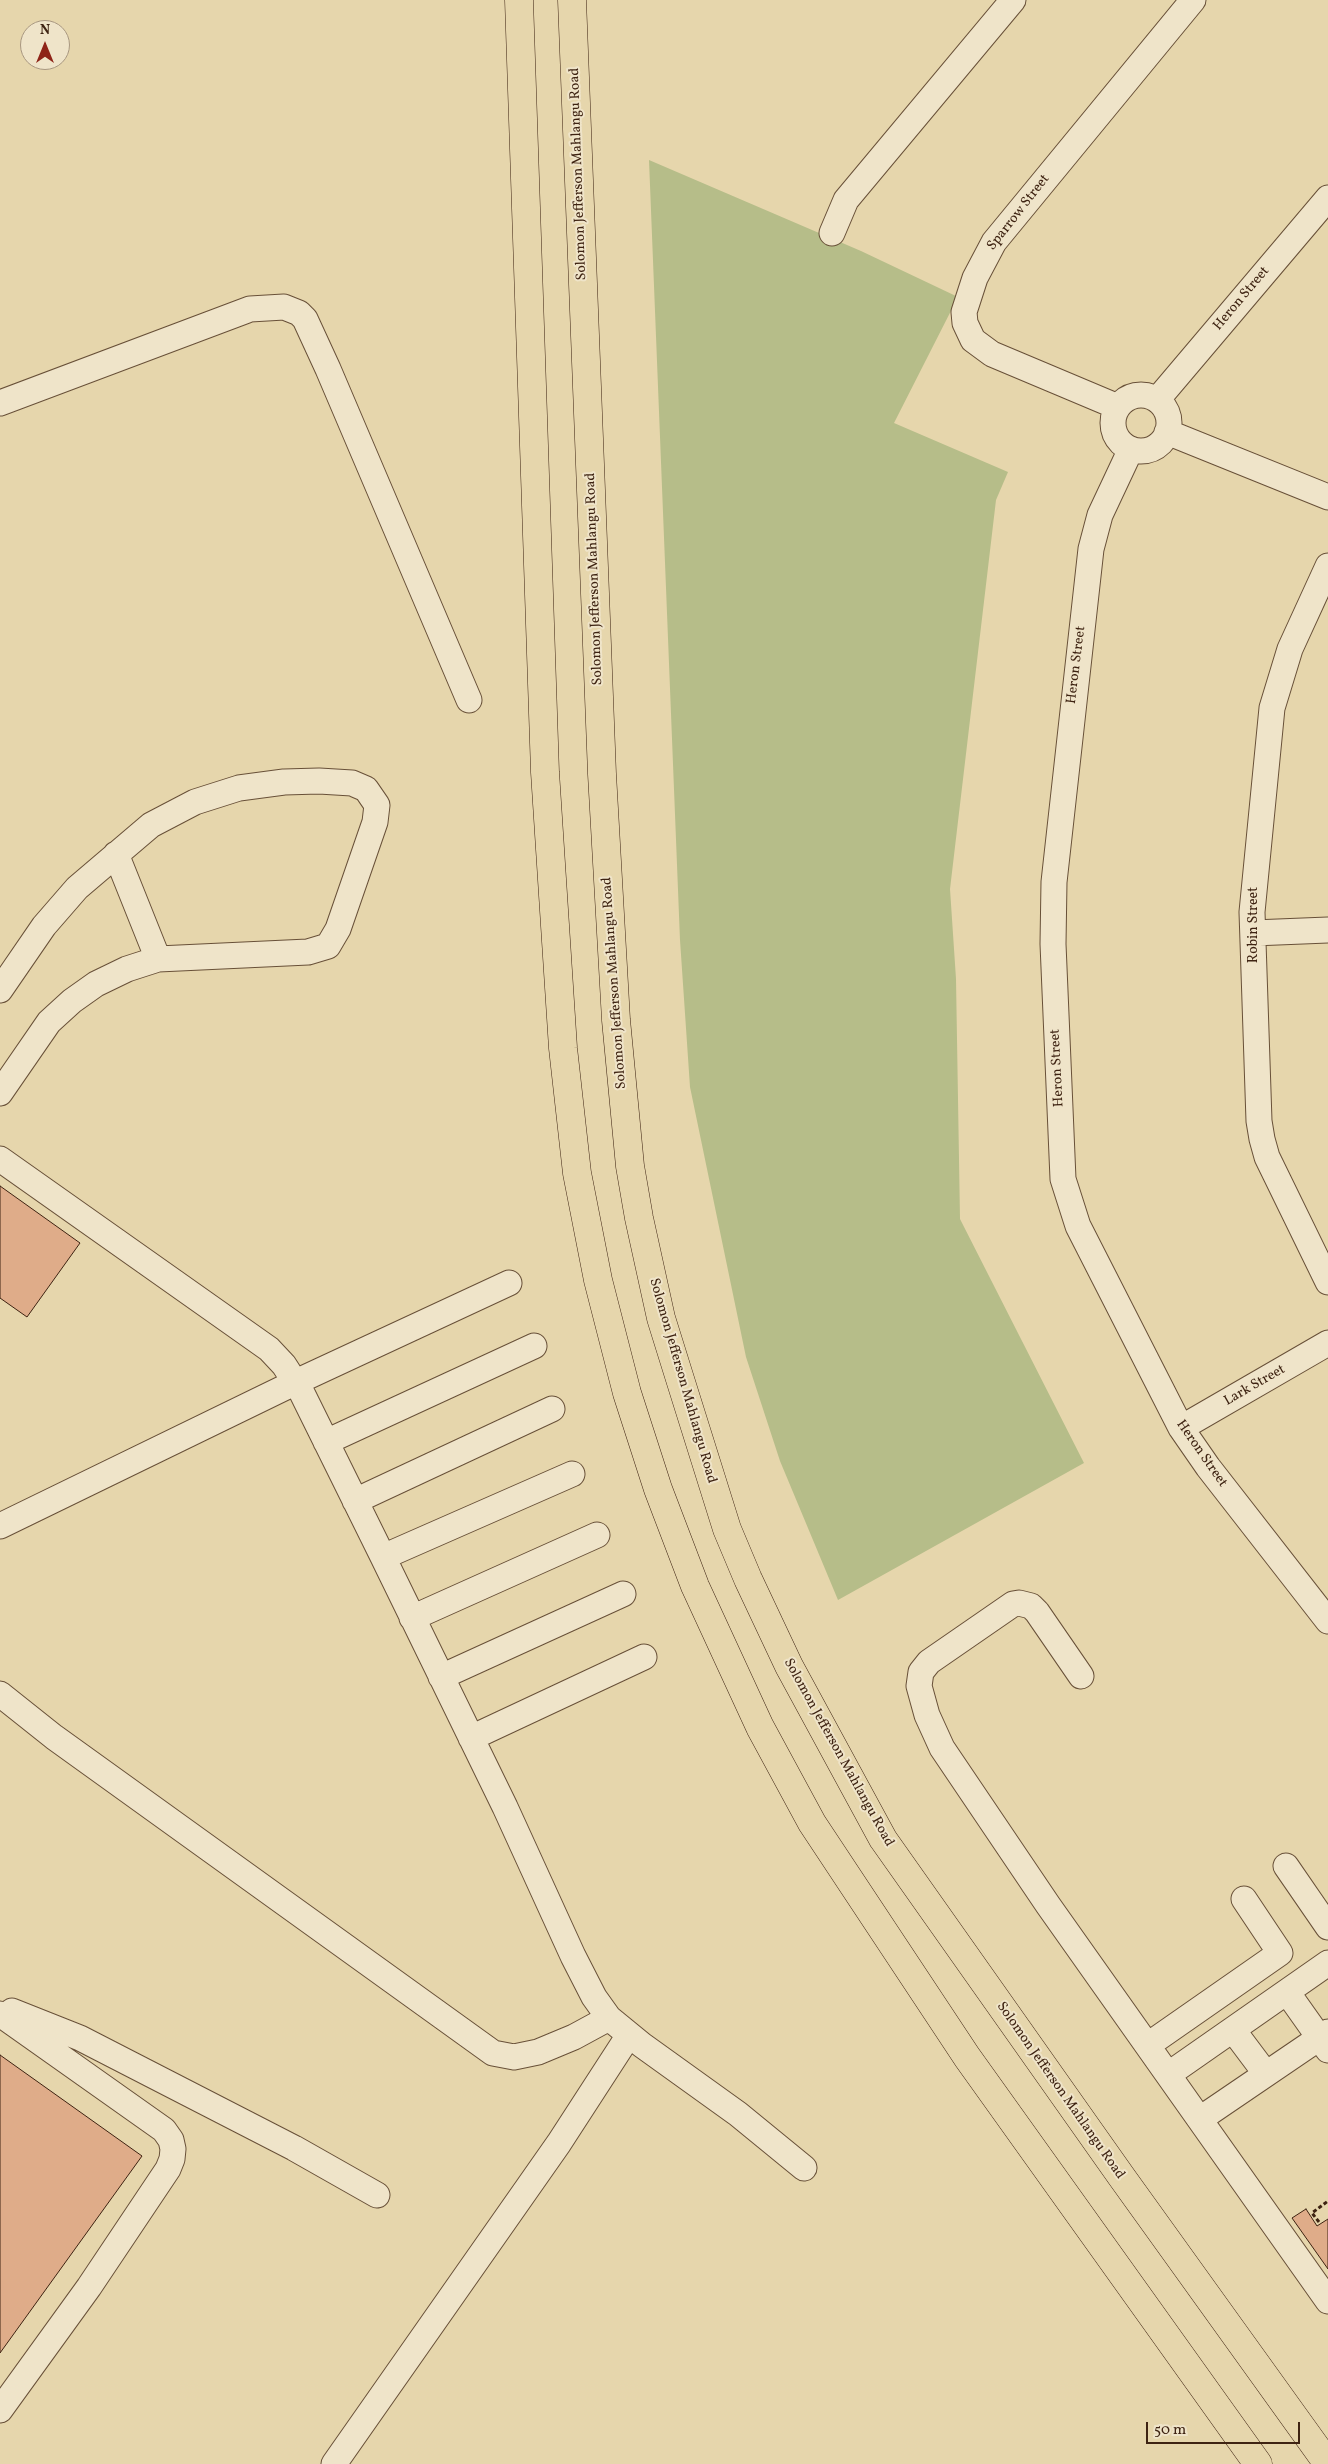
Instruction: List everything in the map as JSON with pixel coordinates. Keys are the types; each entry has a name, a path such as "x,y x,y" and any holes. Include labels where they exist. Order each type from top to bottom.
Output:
{"main road":[{"path":"519,0 545,772 563,1048 577,1173 598,1280 627,1393 658,1489 695,1586 760,1727 812,1823 967,2057 1258,2464"},
{"name":"Solomon Jefferson Mahlangu Road","path":"572,0 602,764 616,1020 630,1166 649,1267 677,1371 728,1529 748,1579 789,1666 883,1839 1121,2176 1328,2464"}],"street":[{"path":"832,233 846,200 1013,0"},
{"name":"Sparrow Street","path":"1118,407 992,354 973,340 965,323 964,312 975,278 994,242 1193,0"},
{"name":"Heron Street","path":"1157,400 1328,198"},
{"path":"0,404 250,309 284,307 299,313 305,319 328,369 469,700"},
{"path":"1140,395 1157,400 1167,415 1167,432 1156,446 1148,450 1131,449 1122,444 1113,426 1113,416 1118,407 1132,396 1140,395"},
{"path":"1167,432 1328,497"},
{"name":"Heron Street","path":"1131,449 1100,515 1091,549 1054,882 1053,944 1063,1179 1078,1226 1182,1428 1208,1467 1328,1621"},
{"name":"Robin Street","path":"1328,566 1290,649 1272,708 1252,893 1259,1121 1262,1139 1267,1157 1328,1282"},
{"path":"0,990 44,926 77,888 151,825 194,802 239,788 284,782 352,783 366,789 377,805 376,822 338,929 328,946 308,952 158,959 127,969 96,984 72,1001 49,1022 0,1093"},
{"path":"116,854 158,959"},
{"path":"1253,933 1328,930"},
{"path":"0,1159 270,1349 284,1365 296,1382 442,1677 594,1998 609,2018 738,2114 804,2168"},
{"path":"0,1526 296,1382 509,1283"},
{"name":"Lark Street","path":"1182,1428 1328,1343"},
{"path":"326,1442 534,1346"},
{"path":"355,1501 552,1409"},
{"path":"383,1557 572,1474"},
{"path":"412,1618 597,1535"},
{"path":"442,1677 623,1594"},
{"path":"1081,1676 1037,1612 1031,1606 1019,1603 1012,1604 929,1662 921,1672 918,1686 927,1715 942,1748 1048,1905 1328,2301"},
{"path":"471,1738 644,1657"},
{"path":"0,1694 54,1737 493,2053 514,2057 538,2052 574,2037 609,2018"},
{"path":"1286,1866 1328,1927"},
{"path":"1200,2119 1266,2074 1325,2040 1294,1987 1280,1953 1244,1899"},
{"path":"1148,2045 1280,1953"},
{"path":"1169,2074 1328,1963"},
{"path":"0,2006 80,2038 286,2144 377,2194"},
{"path":"0,2014 164,2130 171,2140 173,2149 168,2169 90,2287 0,2410"},
{"path":"1233,2030 1266,2074"},
{"path":"334,2464 558,2143 629,2034"}],"path":[{"path":"1319,2222 1312,2213 1328,2201"}],"green space":[{"path":"649,160 861,251 958,297 894,423 1008,472 996,500 950,889 956,979 960,1219 1084,1463 838,1600 780,1461 746,1357 690,1087 680,940"}],"building":[{"path":"0,1186 80,1243 27,1317 0,1298"},
{"path":"0,2055 142,2156 0,2353"},
{"path":"1306,2209 1317,2226 1328,2219 1328,2269 1292,2218"}]}
